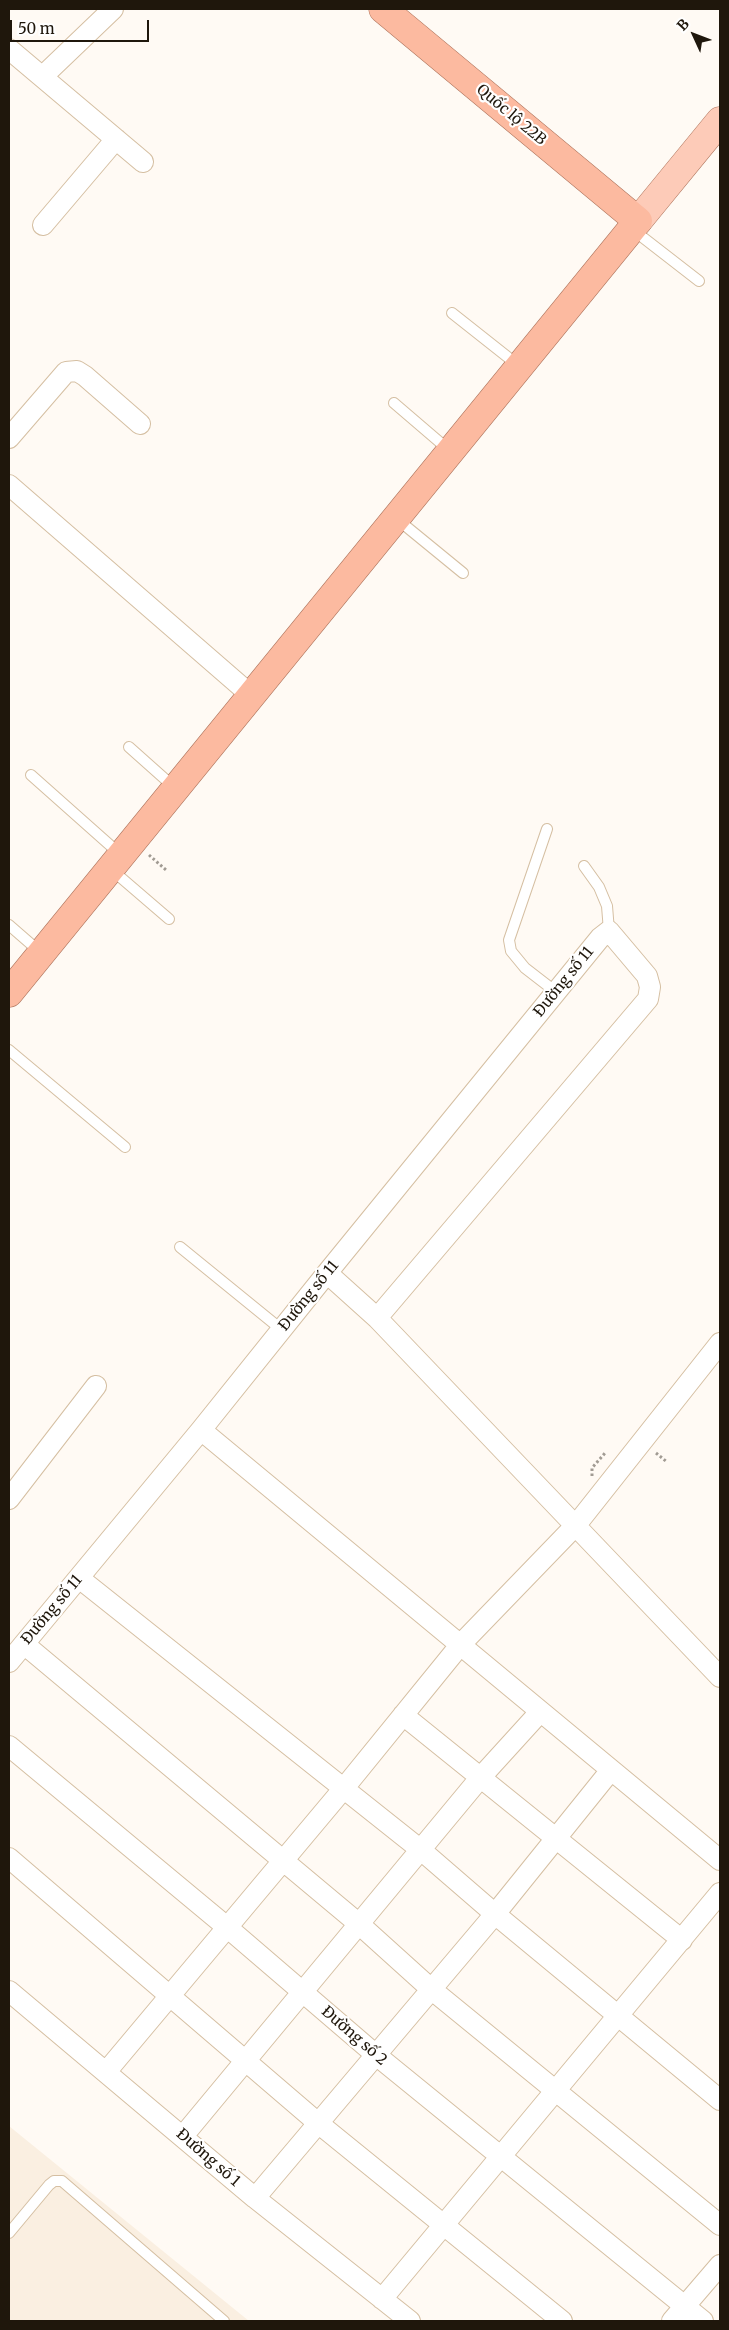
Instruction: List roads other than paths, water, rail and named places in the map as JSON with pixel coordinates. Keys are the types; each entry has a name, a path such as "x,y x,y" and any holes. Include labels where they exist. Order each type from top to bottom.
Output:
{"highway":[{"name":"Quốc lộ 22B","path":"383,9 635,224"},
{"path":"9,993 635,224"}],"main road":[{"path":"635,224 719,127"}],"street":[{"path":"44,76 113,9"},
{"path":"9,49 44,76 143,162"},
{"path":"43,225 116,139"},
{"path":"9,438 66,372 77,371 85,376 140,424"},
{"path":"9,485 252,696"},
{"path":"377,1318 648,1000 650,986 646,976 609,931"},
{"name":"Đường số 11","path":"9,1662 201,1430 600,938 609,931"},
{"path":"327,1273 377,1318 720,1677"},
{"path":"106,2072 228,1928 461,1644 576,1525 720,1343"},
{"path":"9,1499 96,1386"},
{"path":"201,1430 720,1860"},
{"path":"79,1578 421,1850 495,1914 620,2015 720,2100"},
{"path":"24,1644 359,1924 431,1989 720,2225"},
{"path":"183,2136 480,1778 540,1712"},
{"path":"402,1715 555,1840 682,1940"},
{"name":"Đường số 2","path":"9,1746 303,1991 376,2055 501,2157 678,2314 703,2321"},
{"path":"255,2198 495,1914 611,1770"},
{"path":"9,1858 318,2123 562,2321"},
{"path":"382,2299 720,1893"},
{"name":"Đường số 1","path":"9,1991 255,2198 410,2321"},
{"path":"678,2314 720,2265"}],"lane":[{"path":"635,224 699,281"},
{"path":"452,313 520,366"},
{"path":"394,403 450,452"},
{"path":"396,518 463,573"},
{"path":"129,747 176,789"},
{"path":"31,775 169,919"},
{"path":"547,829 509,940 511,952 525,968 556,992"},
{"path":"584,866 599,887 607,906 609,931"},
{"path":"9,925 42,953"},
{"path":"9,1050 125,1148"},
{"path":"180,1246 282,1330"},
{"path":"9,2233 49,2185 54,2181 62,2181 224,2321"}]}
